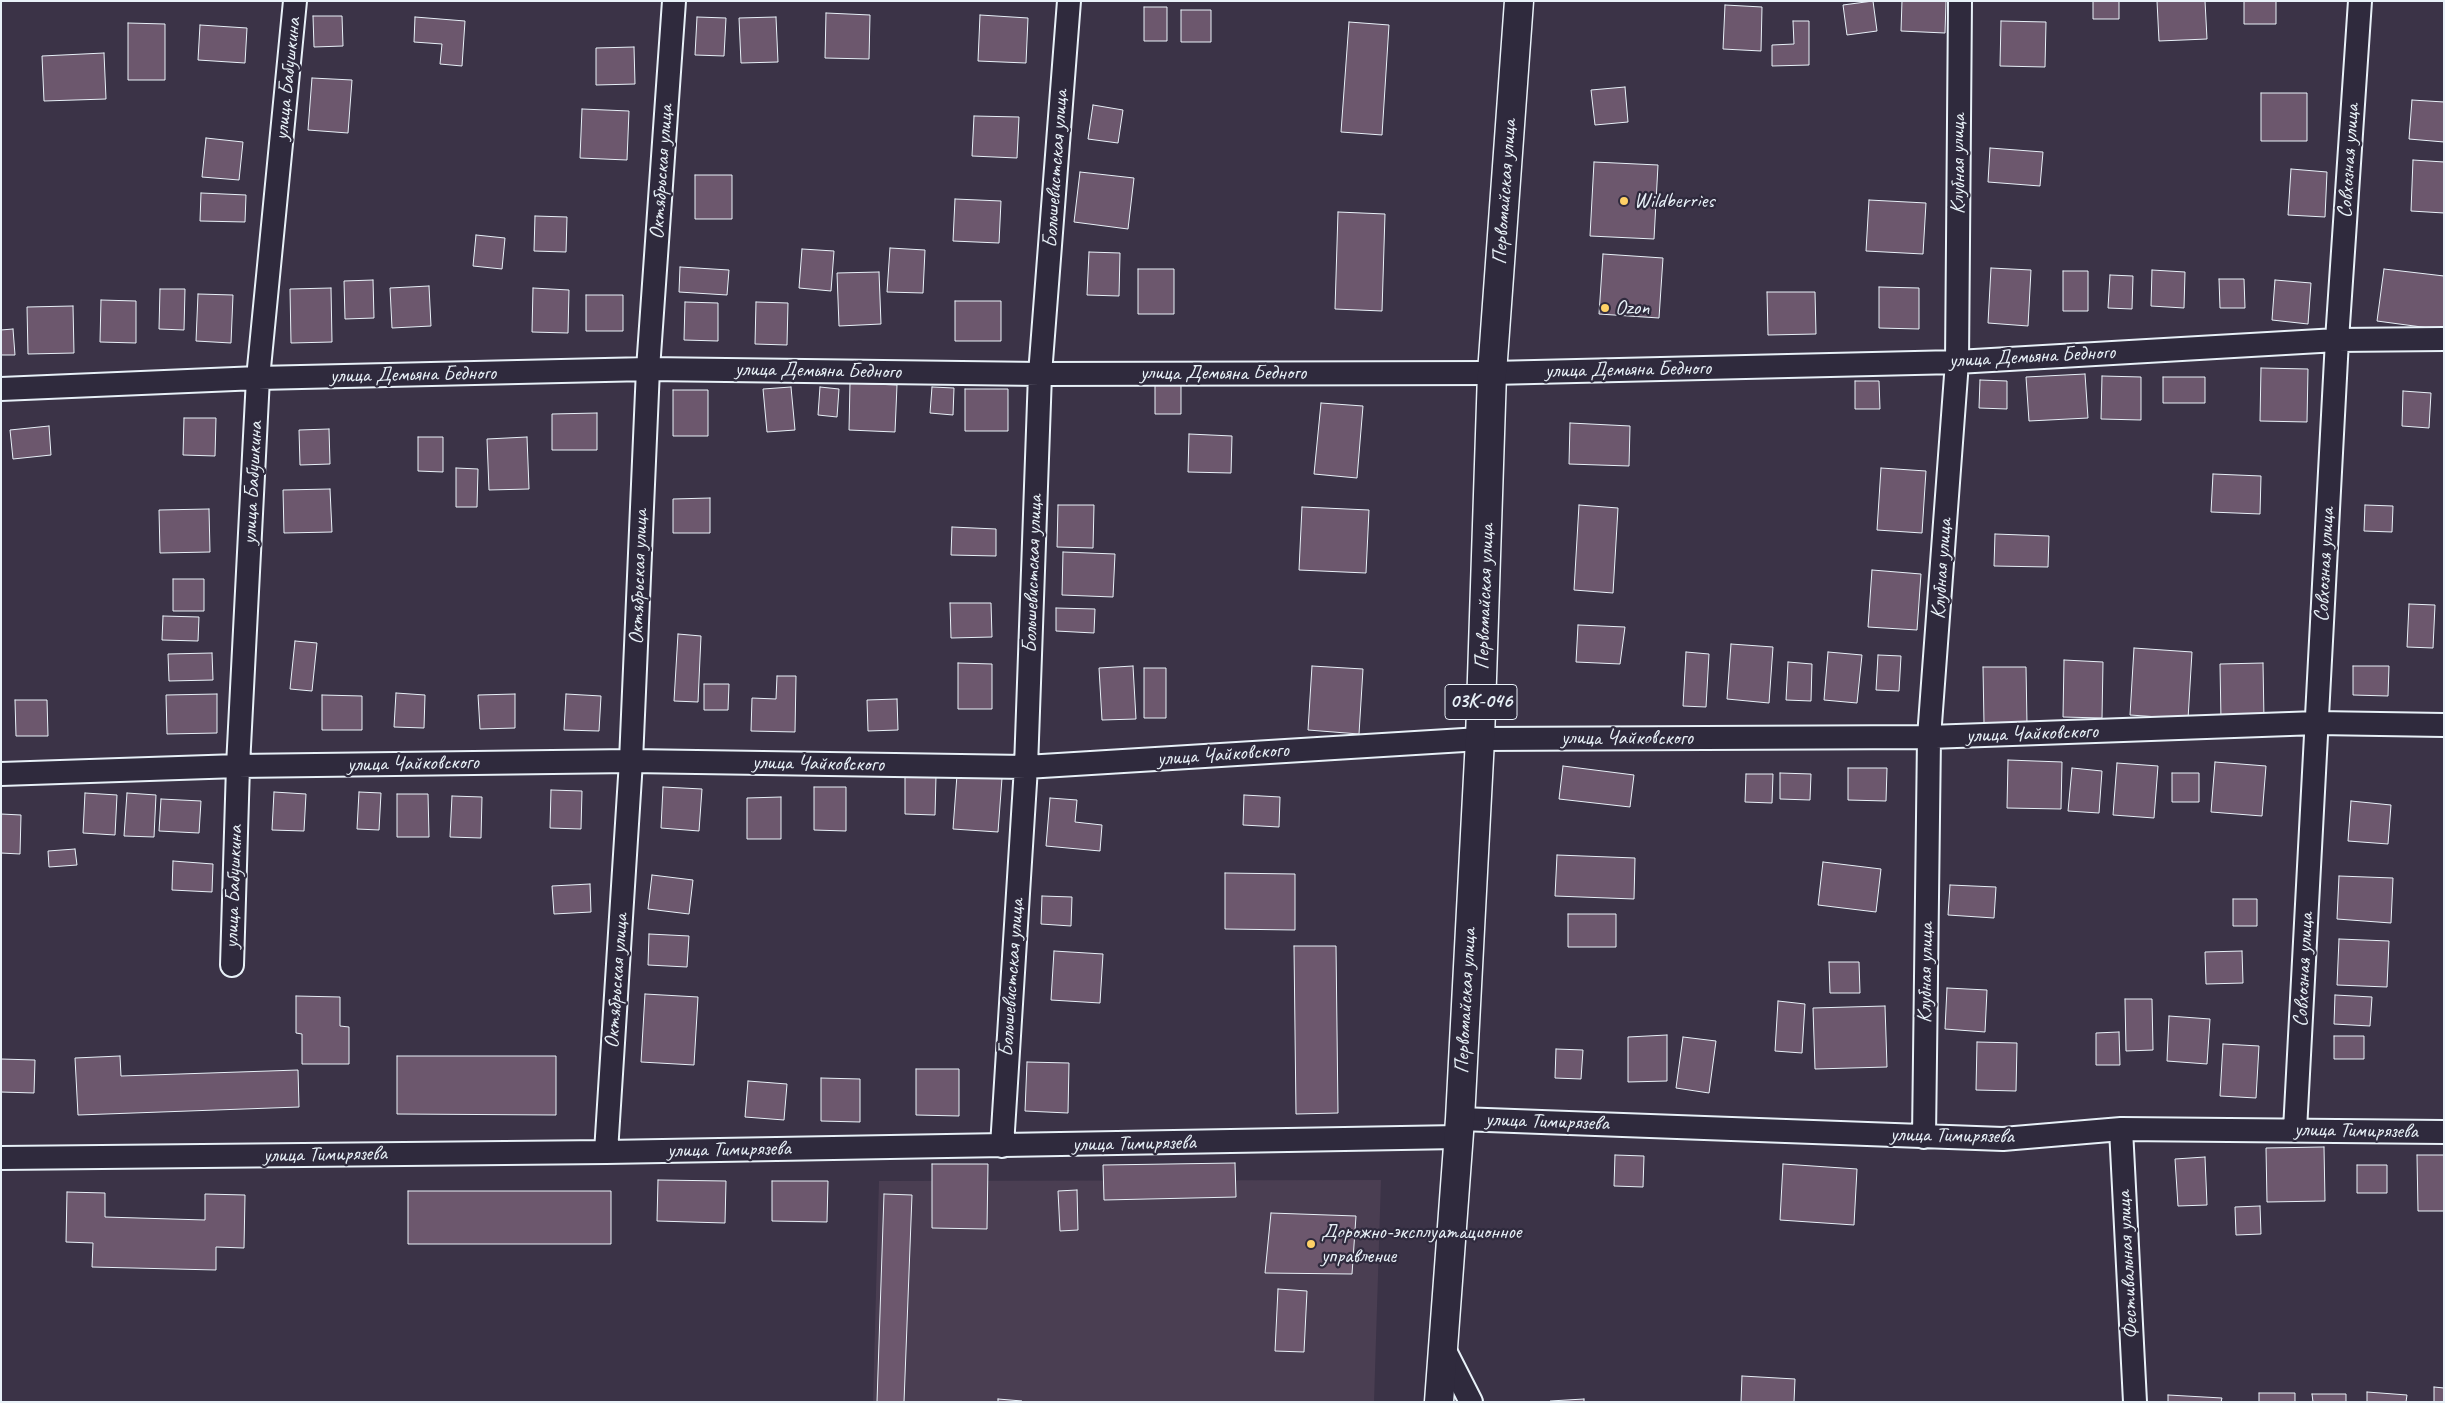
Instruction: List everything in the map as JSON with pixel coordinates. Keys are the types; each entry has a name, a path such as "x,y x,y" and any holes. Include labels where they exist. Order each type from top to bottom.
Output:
{"main road":[{"name":"Первомайская улица","path":"1439,1402 1459,1128 1480,739 1492,373 1520,1"}],"street":[{"name":"улица Бабушкина","path":"232,965 238,766 258,378 296,1"},
{"name":"Октябрьская улица","path":"606,1152 632,761 648,369 674,1"},
{"name":"Большевистская улица","path":"1002,1146 1026,767 1040,374 1068,1"},
{"name":"Клубная улица","path":"1924,1137 1930,737 1957,362 1960,1"},
{"name":"Совхозная улица","path":"2295,1130 2337,340 2360,1"},
{"name":"улица Демьяна Бедного","path":"1,389 258,378 648,369 1040,374 1492,373 1957,362 2337,340 2444,339"},
{"name":"улица Чайковского","path":"1,774 238,766 632,761 1026,767 1480,739 1930,737 2317,724 2444,724"},
{"name":"улица Тимирязева","path":"1,1158 1002,1146 1459,1128 2003,1139 2121,1129 2444,1132"},
{"name":"Фестивальная улица","path":"2121,1129 2135,1402"},
{"path":"1442,1343 1471,1402"}],"shaded area":[{"path":"1381,1180 1374,1402 873,1402 879,1181"}],"building":[{"path":"1873,1 1877,31 1847,35 1843,5"},
{"path":"1902,1 1946,1 1945,33 1901,31"},
{"path":"2093,1 2119,1 2119,19 2093,19"},
{"path":"2157,1 2205,1 2207,39 2159,41"},
{"path":"2244,1 2276,1 2276,24 2244,24"},
{"path":"1725,5 1762,7 1761,51 1723,49"},
{"path":"1144,7 1167,7 1167,41 1144,41"},
{"path":"1181,10 1211,10 1211,42 1181,42"},
{"path":"826,13 870,15 869,59 825,58"},
{"path":"980,15 1028,18 1026,63 978,61"},
{"path":"313,16 342,16 343,46 314,47"},
{"path":"415,17 465,21 462,66 440,64 442,44 414,42"},
{"path":"697,17 726,18 724,56 695,55"},
{"path":"776,17 778,62 741,63 739,18"},
{"path":"1793,21 1809,21 1809,65 1772,66 1772,45 1794,44"},
{"path":"2001,21 2046,22 2045,67 2000,66"},
{"path":"1349,22 1389,25 1382,135 1341,132"},
{"path":"128,23 165,24 165,80 128,80"},
{"path":"200,25 247,28 245,63 198,60"},
{"path":"634,47 635,84 596,85 596,48"},
{"path":"104,53 106,99 44,101 42,56"},
{"path":"312,78 352,80 348,133 308,130"},
{"path":"1625,87 1628,122 1595,125 1591,90"},
{"path":"2261,93 2307,93 2307,141 2261,141"},
{"path":"2412,100 2444,102 2444,142 2409,139"},
{"path":"1093,105 1123,110 1118,143 1088,139"},
{"path":"582,109 629,111 627,160 580,158"},
{"path":"974,116 1019,117 1017,158 972,156"},
{"path":"206,138 243,142 239,180 202,177"},
{"path":"1990,148 2043,152 2040,186 1988,182"},
{"path":"2413,160 2444,162 2444,213 2411,211"},
{"name":"Wildberries","path":"1594,162 1658,165 1654,239 1590,236"},
{"path":"2291,169 2327,172 2325,217 2288,215"},
{"path":"1080,172 1134,178 1128,229 1074,222"},
{"path":"695,175 732,175 732,219 695,219"},
{"path":"201,193 246,195 245,222 200,221"},
{"path":"955,199 1001,201 999,243 953,241"},
{"path":"1869,200 1926,203 1923,254 1866,251"},
{"path":"1338,212 1385,214 1382,311 1335,309"},
{"path":"535,216 567,217 566,252 534,251"},
{"path":"476,235 505,238 502,269 473,266"},
{"path":"890,248 925,250 923,293 887,292"},
{"path":"802,249 834,251 831,291 799,288"},
{"path":"1089,252 1120,253 1119,296 1087,295"},
{"path":"1603,254 1663,258 1659,318 1599,314"},
{"path":"680,267 729,270 727,295 679,292"},
{"path":"1991,268 2031,270 2028,326 1988,323"},
{"path":"1138,269 1174,269 1174,314 1138,314"},
{"path":"2384,269 2444,276 2444,330 2377,321"},
{"path":"2152,270 2185,272 2184,308 2151,306"},
{"path":"2063,271 2088,271 2088,311 2063,311"},
{"path":"879,272 881,324 839,326 837,273"},
{"path":"2110,275 2133,276 2132,309 2108,308"},
{"path":"2219,279 2244,279 2245,308 2220,308"},
{"path":"373,280 374,318 345,319 344,281"},
{"path":"2275,280 2311,283 2308,324 2272,320"},
{"path":"429,286 431,326 392,328 390,288"},
{"path":"1879,287 1919,288 1919,329 1879,328"},
{"path":"331,288 332,342 291,343 290,289"},
{"path":"533,288 569,290 568,333 532,332"},
{"path":"160,289 185,289 184,330 159,329"},
{"path":"1767,292 1815,292 1816,334 1768,335"},
{"path":"198,294 233,295 231,343 196,341"},
{"path":"586,295 623,295 623,331 586,331"},
{"path":"101,300 136,301 136,343 100,342"},
{"path":"955,301 1001,301 1001,341 955,341"},
{"path":"685,302 718,303 718,341 684,340"},
{"path":"756,302 788,303 787,345 755,344"},
{"path":"73,306 74,353 28,354 27,307"},
{"path":"13,329 15,355 1,355 1,330"},
{"path":"2261,368 2308,369 2307,422 2260,421"},
{"path":"2085,374 2088,418 2029,421 2026,377"},
{"path":"2102,376 2141,377 2141,420 2101,419"},
{"path":"2163,377 2205,377 2205,403 2163,403"},
{"path":"1980,380 2007,381 2007,409 1979,408"},
{"path":"1855,381 1879,381 1880,409 1855,409"},
{"path":"850,383 897,385 895,432 849,430"},
{"path":"1155,384 1181,384 1181,414 1155,414"},
{"path":"791,387 795,430 767,432 763,389"},
{"path":"820,387 839,389 837,417 818,415"},
{"path":"932,387 954,388 953,415 930,413"},
{"path":"965,389 1008,389 1008,431 965,431"},
{"path":"673,390 708,390 708,436 673,436"},
{"path":"2403,391 2431,393 2429,428 2402,426"},
{"path":"1321,403 1363,406 1357,478 1314,474"},
{"path":"597,413 597,450 552,450 552,414"},
{"path":"184,418 216,418 215,456 183,455"},
{"path":"1570,423 1630,426 1629,466 1569,464"},
{"path":"49,426 51,455 13,459 10,430"},
{"path":"329,429 330,464 300,465 299,430"},
{"path":"1189,434 1232,436 1231,473 1188,472"},
{"path":"418,437 443,437 443,472 418,471"},
{"path":"527,437 529,489 489,490 487,439"},
{"path":"456,468 478,469 477,507 456,507"},
{"path":"1881,468 1926,471 1922,533 1877,530"},
{"path":"2213,474 2261,476 2260,514 2211,512"},
{"path":"330,489 332,532 284,533 283,490"},
{"path":"710,498 710,533 673,533 673,499"},
{"path":"1058,505 1094,505 1093,548 1057,547"},
{"path":"1579,505 1618,508 1613,593 1574,590"},
{"path":"2365,505 2393,506 2392,532 2364,531"},
{"path":"1302,507 1369,510 1366,573 1299,570"},
{"path":"209,509 210,552 160,553 159,510"},
{"path":"952,527 996,529 996,556 951,555"},
{"path":"1995,534 2049,536 2048,567 1994,566"},
{"path":"1063,552 1115,554 1113,597 1062,595"},
{"path":"1872,570 1921,574 1917,630 1868,627"},
{"path":"173,579 204,579 204,611 173,611"},
{"path":"950,603 991,603 992,637 951,638"},
{"path":"2409,604 2435,605 2433,648 2407,647"},
{"path":"1056,608 1095,609 1094,633 1056,631"},
{"path":"163,616 199,617 198,641 162,640"},
{"path":"1578,625 1625,627 1620,664 1576,662"},
{"path":"678,634 701,636 698,702 674,701"},
{"path":"295,641 317,643 312,691 290,689"},
{"path":"1731,644 1773,647 1769,703 1727,699"},
{"path":"2134,648 2192,652 2188,719 2130,715"},
{"path":"1686,652 1709,654 1706,707 1683,706"},
{"path":"1828,652 1862,655 1857,703 1824,700"},
{"path":"212,653 213,680 169,681 168,654"},
{"path":"1878,655 1901,656 1899,691 1876,690"},
{"path":"2064,660 2103,662 2102,718 2063,717"},
{"path":"1788,662 1812,664 1811,701 1786,700"},
{"path":"958,663 992,664 992,709 958,709"},
{"path":"2263,663 2264,720 2221,721 2220,664"},
{"path":"1133,666 1136,719 1102,720 1099,668"},
{"path":"1312,666 1363,669 1359,734 1308,730"},
{"path":"2353,666 2389,666 2388,696 2353,695"},
{"path":"1983,667 2026,667 2027,724 1984,724"},
{"path":"1144,668 1166,668 1166,718 1144,718"},
{"path":"777,676 796,676 795,732 751,731 752,698 776,699"},
{"path":"704,684 729,684 728,710 704,710"},
{"path":"396,693 425,695 424,728 394,727"},
{"path":"217,694 217,733 167,734 166,695"},
{"path":"515,694 515,728 480,729 478,695"},
{"path":"566,694 601,696 599,731 564,730"},
{"path":"322,695 362,696 362,730 322,730"},
{"path":"897,699 898,730 868,731 867,700"},
{"path":"15,700 47,700 48,736 16,736"},
{"path":"2008,760 2062,762 2061,809 2007,808"},
{"path":"2215,762 2266,766 2262,816 2211,812"},
{"path":"2117,763 2158,766 2154,818 2113,815"},
{"path":"1563,766 1634,775 1630,807 1559,799"},
{"path":"1848,768 1887,768 1886,801 1848,800"},
{"path":"2072,768 2102,771 2099,813 2068,811"},
{"path":"1780,773 1811,774 1810,800 1780,799"},
{"path":"2172,773 2199,773 2199,802 2172,802"},
{"path":"1746,774 1773,774 1772,803 1745,802"},
{"path":"957,775 1002,778 998,832 953,829"},
{"path":"905,776 936,776 935,815 905,814"},
{"path":"663,787 702,789 699,831 661,828"},
{"path":"814,787 846,787 846,831 814,830"},
{"path":"551,790 582,791 581,829 550,828"},
{"path":"274,792 306,794 304,831 272,830"},
{"path":"359,792 381,793 379,830 357,829"},
{"path":"85,793 117,795 115,835 83,833"},
{"path":"127,793 156,795 154,837 124,836"},
{"path":"397,794 428,794 429,837 397,837"},
{"path":"1244,795 1280,797 1279,827 1243,825"},
{"path":"452,796 482,797 481,838 450,837"},
{"path":"781,797 781,839 747,839 747,798"},
{"path":"1050,798 1077,800 1075,822 1102,825 1100,851 1046,846"},
{"path":"161,799 201,801 199,833 159,831"},
{"path":"2351,801 2391,805 2388,844 2348,841"},
{"path":"1,814 21,815 20,854 1,853"},
{"path":"75,849 77,865 49,867 48,851"},
{"path":"1557,855 1635,858 1634,899 1555,896"},
{"path":"173,861 213,864 212,892 172,890"},
{"path":"1823,862 1881,869 1876,912 1818,905"},
{"path":"1225,873 1295,874 1295,930 1225,929"},
{"path":"652,875 693,880 689,914 648,909"},
{"path":"2339,876 2393,878 2391,923 2337,919"},
{"path":"590,884 591,912 554,914 552,886"},
{"path":"1950,885 1996,887 1994,918 1948,915"},
{"path":"1042,896 1072,897 1071,926 1041,924"},
{"path":"2233,899 2257,899 2257,926 2233,926"},
{"path":"1568,914 1616,914 1616,947 1568,947"},
{"path":"649,934 689,936 687,967 648,965"},
{"path":"2339,939 2389,941 2387,987 2337,985"},
{"path":"1294,946 1336,946 1338,1113 1296,1114"},
{"path":"1054,951 1103,954 1100,1003 1051,1000"},
{"path":"2242,951 2243,983 2206,984 2205,952"},
{"path":"1829,962 1859,962 1860,993 1830,993"},
{"path":"1947,988 1987,990 1985,1032 1945,1029"},
{"path":"645,994 698,997 694,1065 641,1062"},
{"path":"2335,995 2372,997 2370,1026 2334,1024"},
{"path":"296,996 340,997 340,1026 349,1027 349,1064 302,1064 302,1034 296,1033"},
{"path":"2125,999 2152,999 2153,1050 2126,1051"},
{"path":"1778,1001 1805,1004 1802,1053 1775,1051"},
{"path":"1885,1006 1887,1067 1815,1069 1813,1008"},
{"path":"2169,1016 2210,1019 2207,1064 2167,1061"},
{"path":"2119,1032 2120,1065 2096,1065 2096,1033"},
{"path":"1667,1035 1667,1081 1628,1082 1628,1037"},
{"path":"2334,1036 2364,1036 2364,1059 2334,1059"},
{"path":"1683,1037 1716,1041 1709,1093 1676,1088"},
{"path":"1977,1042 2017,1043 2016,1091 1976,1090"},
{"path":"2223,1044 2259,1046 2256,1098 2220,1096"},
{"path":"1556,1049 1583,1050 1581,1079 1555,1078"},
{"path":"120,1056 121,1076 298,1070 299,1107 78,1115 75,1058"},
{"path":"397,1056 556,1056 556,1115 397,1114"},
{"path":"1,1059 35,1060 34,1093 1,1092"},
{"path":"1027,1062 1069,1063 1068,1113 1025,1111"},
{"path":"916,1069 959,1069 959,1116 916,1115"},
{"path":"821,1078 860,1079 860,1122 821,1121"},
{"path":"748,1081 787,1084 784,1120 745,1117"},
{"path":"2324,1147 2325,1201 2267,1202 2266,1148"},
{"path":"1615,1155 1644,1156 1643,1187 1614,1186"},
{"path":"2417,1155 2444,1155 2444,1211 2418,1211"},
{"path":"2205,1157 2207,1205 2178,1206 2175,1159"},
{"path":"1235,1163 1236,1197 1104,1200 1103,1165"},
{"path":"932,1164 988,1164 987,1229 932,1228"},
{"path":"1783,1164 1857,1169 1854,1225 1780,1220"},
{"path":"2357,1165 2387,1165 2387,1193 2357,1193"},
{"path":"658,1180 726,1181 725,1223 657,1221"},
{"path":"772,1181 828,1181 827,1222 772,1221"},
{"path":"1077,1190 1078,1230 1060,1231 1058,1191"},
{"path":"408,1191 611,1191 611,1244 408,1244"},
{"path":"67,1192 105,1193 105,1217 205,1220 205,1194 245,1195 244,1248 216,1247 216,1270 92,1267 93,1243 66,1242"},
{"path":"884,1194 912,1195 904,1402 877,1402"},
{"path":"2260,1206 2261,1234 2236,1235 2235,1207"},
{"name":"Дорожно-эксплуатационное управление","path":"1271,1213 1356,1216 1352,1274 1265,1273"},
{"path":"1278,1289 1307,1291 1304,1352 1275,1351"},
{"path":"1742,1376 1795,1379 1794,1402 1741,1402"},
{"path":"2434,1387 2444,1388 2444,1402 2434,1402"},
{"path":"2367,1392 2407,1395 2406,1402 2367,1402"},
{"path":"2259,1393 2295,1393 2295,1402 2259,1402"},
{"path":"2312,1394 2346,1394 2346,1402 2313,1402"},
{"path":"2168,1395 2222,1398 2221,1402 2168,1402"},
{"path":"998,1399 1022,1401 1022,1402 998,1402"},
{"path":"1584,1399 1584,1402 1550,1402 1550,1401"}],"place":[{"name":"Wildberries","path":"1624,201"},
{"name":"Ozon","path":"1605,308"},
{"name":"Дорожно-эксплуатационное управление","path":"1311,1244"}]}
